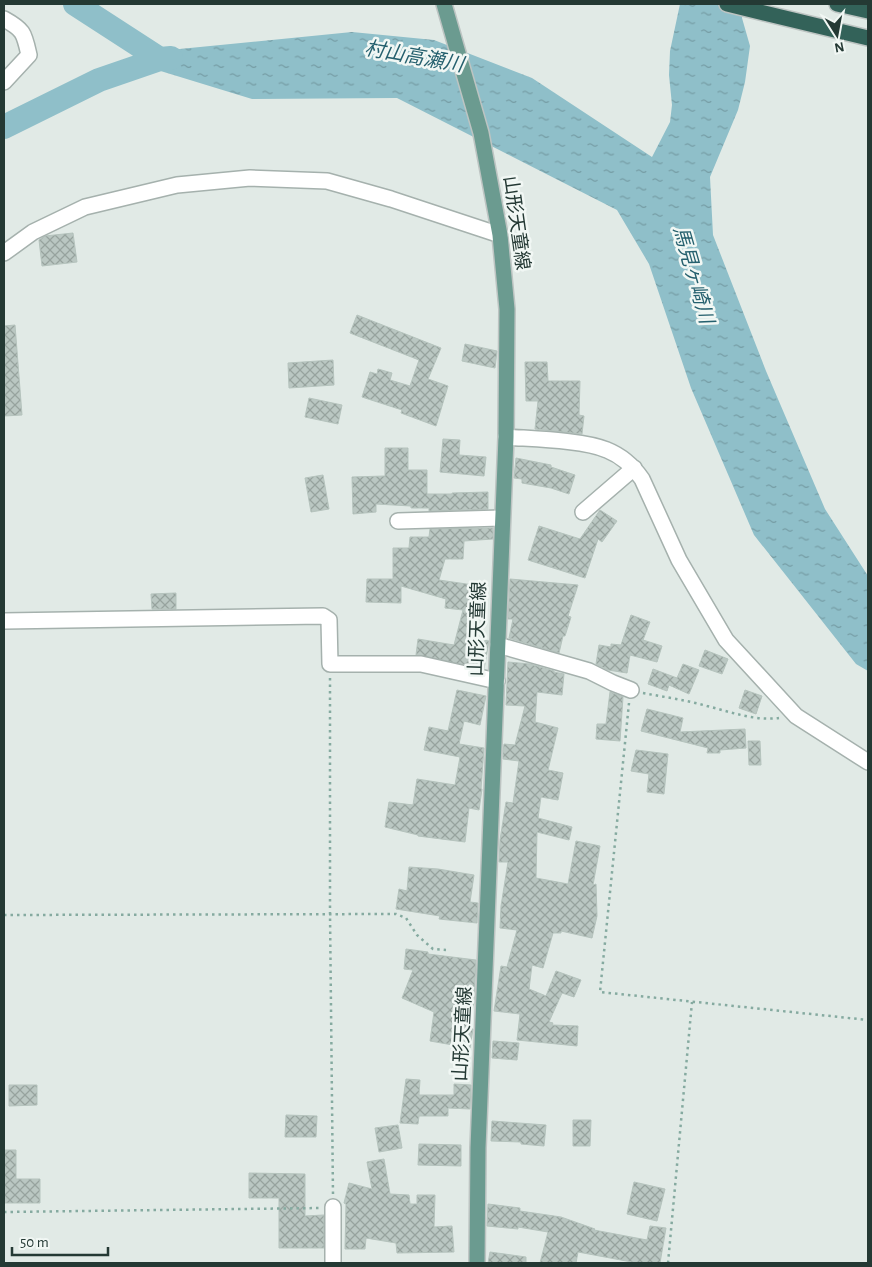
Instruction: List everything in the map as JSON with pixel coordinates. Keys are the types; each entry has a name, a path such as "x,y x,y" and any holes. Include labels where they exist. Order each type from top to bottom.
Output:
{"highway":[{"path":"727,4 868,38"},
{"path":"837,4 868,11"}],"main road":[{"name":"山形天童線","path":"444,4 481,133 500,235 507,309 506,437 478,1148 477,1263"}],"street":[{"path":"4,19 20,28 29,55 4,82"},
{"path":"4,253 33,232 85,206 177,185 250,178 327,181 391,199 500,235"},
{"path":"506,437 582,444 606,449 634,468 642,480 679,560 726,640 796,716 868,762"},
{"path":"583,512 634,468"},
{"path":"398,521 502,518"},
{"path":"4,621 323,616 329,620 330,664 421,664 497,681"},
{"path":"498,645 589,671 612,684 631,690"},
{"path":"333,1207 334,1263"}],"path":[{"path":"4,1212 333,1207 330,664"},
{"path":"796,716 768,720 741,716 706,706 631,690 600,992 868,1020"},
{"path":"4,915 396,914 406,918 417,935 433,949 446,950"},
{"path":"668,1263 692,1002"}],"water":[{"name":"馬見ヶ崎川","path":"680,4 744,4 742,18 750,46 745,82 738,110 710,177 713,235 766,371 825,509 868,576 868,671 856,664 754,535 691,388 649,264 617,210 397,98 252,99 141,65 149,52 352,32 434,40 532,78 652,157 670,122 672,105 669,75 670,51"}],"building":[{"path":"73,233 77,262 42,266 39,240 45,236"},
{"path":"357,315 441,348 428,379 448,386 436,426 401,413 402,410 362,397 370,372 377,374 378,369 392,373 390,380 410,386 419,360 350,333"},
{"path":"15,325 22,415 4,416 4,326"},
{"path":"465,344 497,351 495,368 462,361"},
{"path":"333,360 334,385 289,388 288,363"},
{"path":"525,362 547,362 548,381 580,381 579,415 584,416 582,434 535,429 538,401 526,401"},
{"path":"309,398 342,405 338,424 305,417"},
{"path":"443,439 460,440 459,455 486,457 484,476 440,472"},
{"path":"385,448 408,448 408,470 427,470 427,494 488,492 488,509 429,511 429,508 376,504 376,512 353,514 352,477 385,476"},
{"path":"516,458 551,465 551,467 575,475 569,494 551,488 522,483 522,479 514,478"},
{"path":"323,475 329,509 311,512 305,478"},
{"path":"600,510 617,521 602,542 598,539 585,578 528,560 539,526 580,539"},
{"path":"493,528 493,539 464,541 463,559 445,559 439,580 487,587 483,613 478,613 473,638 489,641 484,669 416,655 418,639 454,645 463,610 445,608 446,599 401,586 401,603 366,602 367,579 393,579 393,548 409,548 410,537 429,537 430,529"},
{"path":"510,579 578,585 568,616 571,617 565,636 563,636 559,653 509,638 513,619 508,619"},
{"path":"176,593 176,609 152,609 151,594"},
{"path":"631,615 650,622 643,640 662,646 657,662 630,655 627,673 608,670 596,664 599,645 611,647 611,644 621,645"},
{"path":"705,650 728,659 722,674 699,666"},
{"path":"508,662 530,664 564,674 562,695 537,692 535,722 558,728 548,770 563,773 558,800 541,797 538,818 572,827 569,840 537,832 536,878 568,884 576,841 600,846 593,885 596,884 597,916 592,938 561,931 561,933 553,933 543,968 532,965 529,989 546,996 556,971 581,980 574,997 562,993 549,1022 553,1023 552,1025 578,1026 577,1046 517,1040 520,1014 494,1011 501,966 507,967 517,930 500,928 501,906 508,862 499,862 500,840 506,802 513,803 519,761 503,759 503,751 504,744 515,745 525,706 506,705"},
{"path":"683,664 699,670 689,694 669,685 667,691 648,684 653,669 677,678"},
{"path":"457,690 486,696 480,725 464,721 459,744 484,748 479,810 469,808 465,842 418,836 385,827 389,802 413,805 417,779 455,785 460,757 424,750 429,727 448,731"},
{"path":"745,690 762,696 756,714 739,708"},
{"path":"610,692 623,697 620,741 596,739 597,724 606,724"},
{"path":"647,709 683,718 680,732 745,729 746,748 720,750 720,753 707,753 708,748 641,731"},
{"path":"748,741 760,741 761,765 749,765"},
{"path":"636,750 668,754 664,794 647,792 649,774 631,771"},
{"path":"409,867 438,869 474,875 470,902 478,903 477,923 439,919 440,916 396,909 399,889 407,891"},
{"path":"406,949 428,952 428,954 476,960 474,1003 468,1028 473,1029 470,1048 430,1041 434,1012 402,998 413,970 404,969"},
{"path":"493,1041 519,1043 517,1060 492,1058"},
{"path":"406,1079 420,1080 419,1095 454,1095 454,1084 471,1085 470,1109 448,1108 448,1116 419,1116 418,1124 400,1123"},
{"path":"9,1085 37,1085 37,1105 9,1106"},
{"path":"286,1115 317,1116 316,1137 285,1137"},
{"path":"573,1120 591,1120 590,1146 573,1146"},
{"path":"492,1121 546,1125 544,1146 521,1144 521,1142 491,1141"},
{"path":"398,1125 402,1148 379,1152 375,1128"},
{"path":"419,1144 461,1145 461,1166 418,1165"},
{"path":"4,1150 16,1150 16,1179 40,1179 40,1203 4,1203"},
{"path":"384,1159 390,1194 409,1195 410,1204 417,1204 417,1195 435,1195 434,1227 452,1226 454,1252 397,1253 396,1243 366,1238 365,1249 345,1249 346,1204 344,1203 349,1183 372,1189 367,1162"},
{"path":"249,1173 305,1174 305,1216 324,1215 324,1248 279,1248 279,1198 249,1198"},
{"path":"634,1182 665,1189 657,1221 627,1214"},
{"path":"488,1204 520,1208 520,1211 561,1217 594,1230 647,1240 650,1226 666,1228 660,1263 637,1263 578,1252 576,1263 540,1263 548,1232 518,1227 518,1229 487,1226"},
{"path":"490,1252 526,1257 526,1263 488,1263"}],"waterway":[{"path":"75,4 160,59"},
{"name":"村山高瀬川","path":"4,127 99,80 160,59 171,58"}]}
